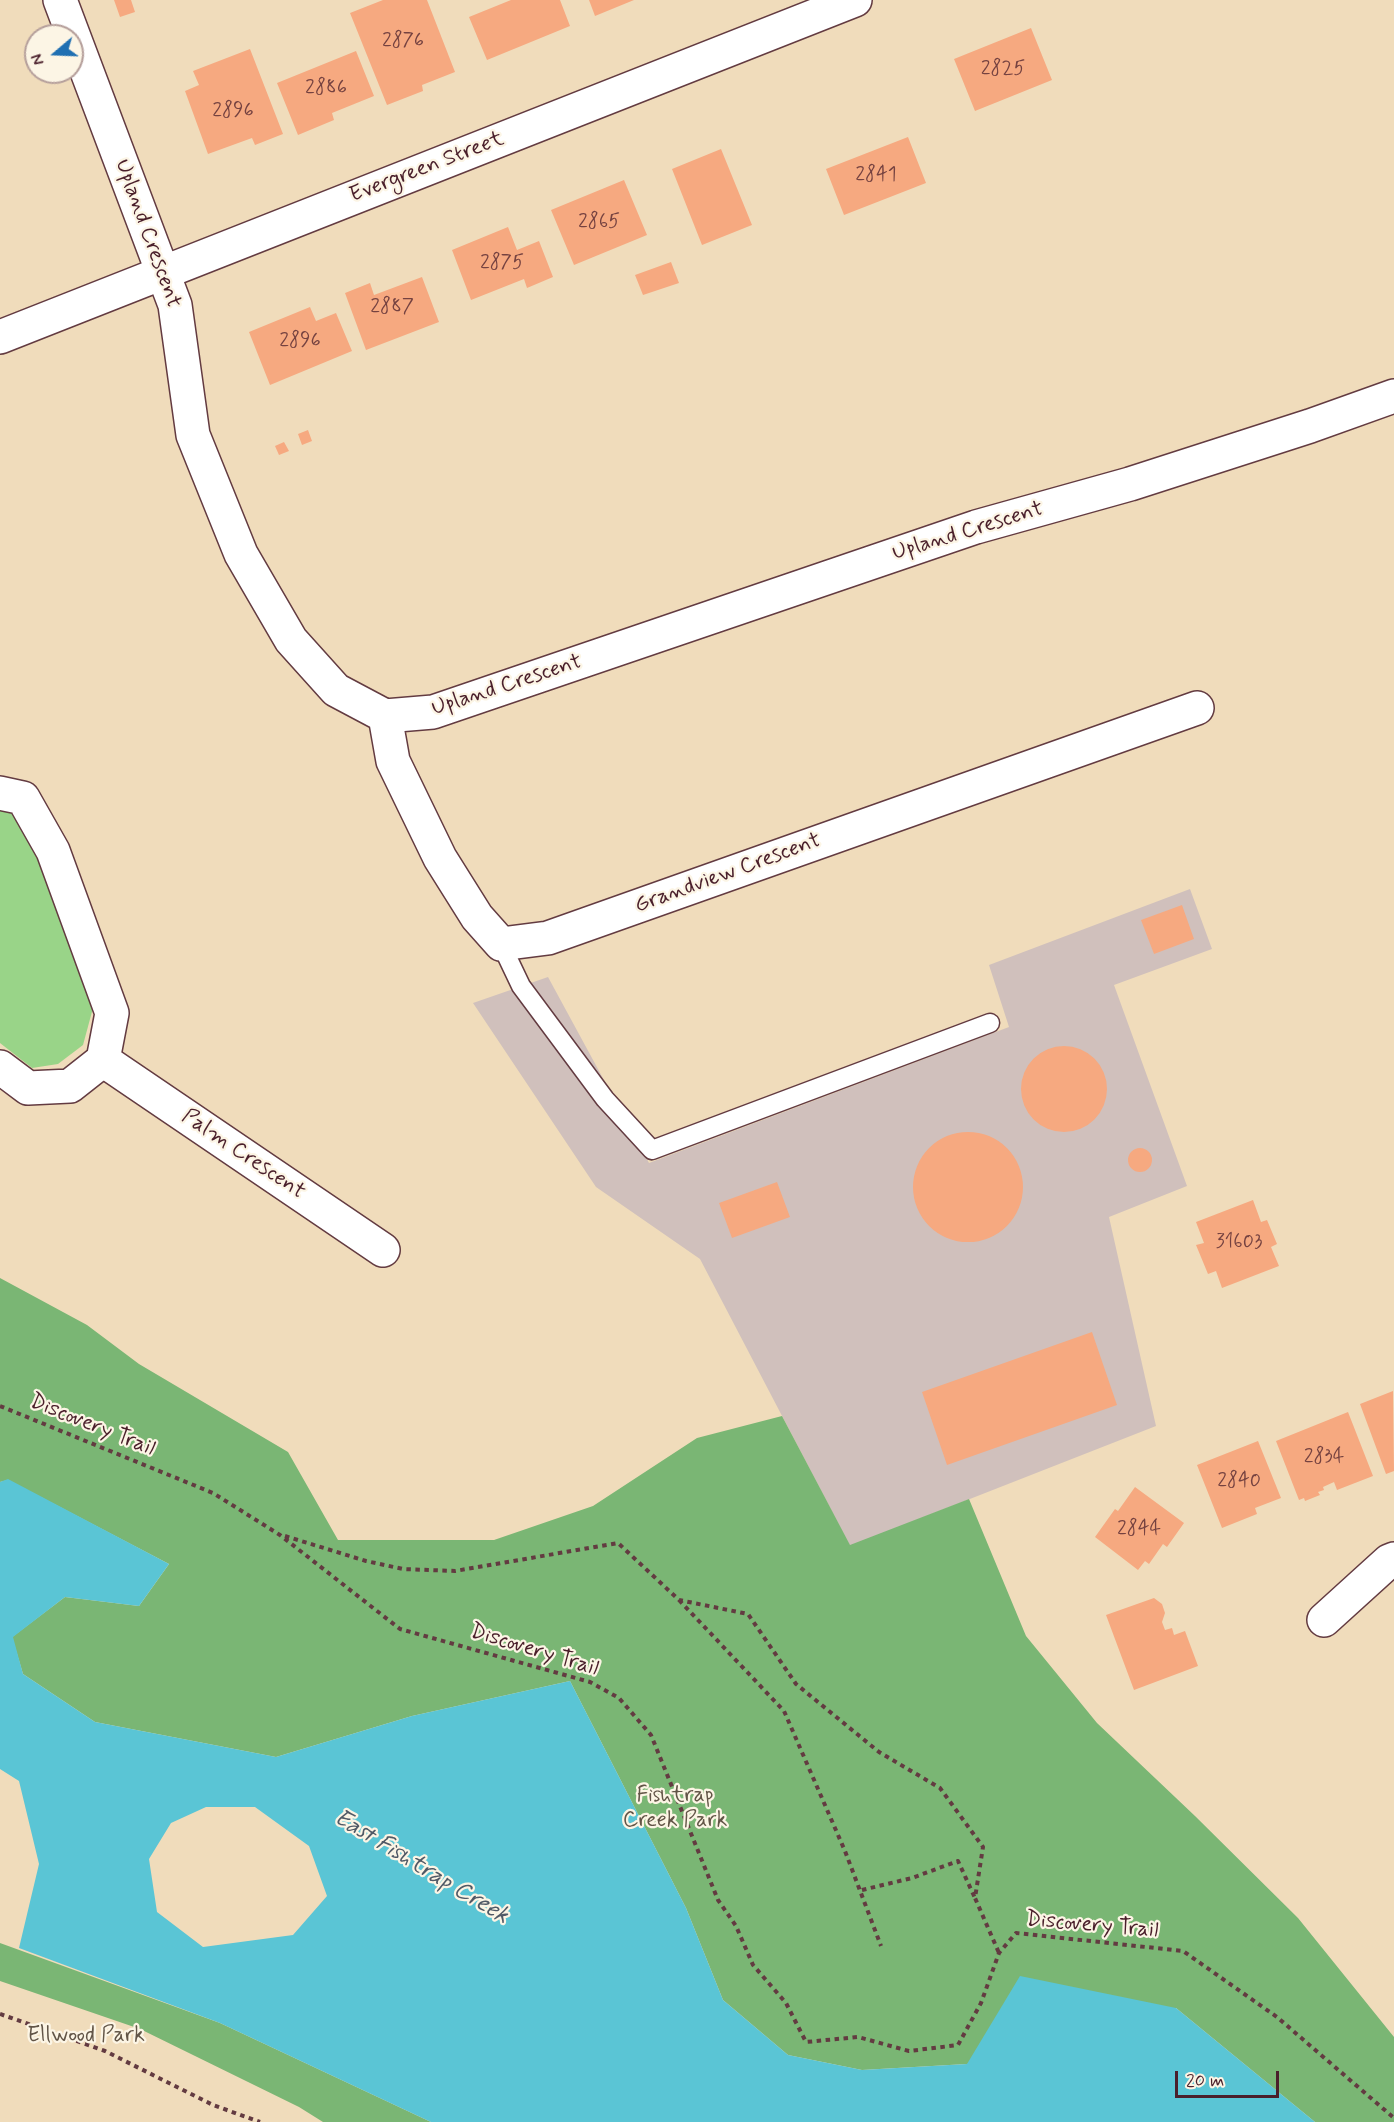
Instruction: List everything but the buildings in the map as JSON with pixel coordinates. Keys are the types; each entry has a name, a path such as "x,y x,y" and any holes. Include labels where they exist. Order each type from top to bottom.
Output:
{"street":[{"name":"Upland Crescent","path":"60,0 175,305 193,435 241,554 291,640 336,690 385,716 433,712 976,527 1130,484 1310,426 1394,396"},
{"name":"Evergreen Street","path":"0,337 855,0"},
{"name":"Grandview Crescent","path":"501,944 548,938 1197,708"},
{"path":"385,716 393,761 440,858 477,917 501,944"},
{"path":"0,793 23,798 53,851 112,1013 103,1060 70,1086 28,1088 0,1067"},
{"name":"Palm Crescent","path":"103,1060 383,1250"},
{"path":"1324,1620 1394,1559"}],"lane":[{"path":"501,944 521,986 605,1099 652,1150 990,1023"}],"path":[{"name":"Discovery Trail","path":"0,1406 213,1493 280,1535 400,1629 590,1682 619,1698 651,1735 718,1900 736,1926 753,1965 786,2003 806,2042 858,2037 909,2051 958,2045 981,2003 999,1953 1016,1933 1183,1951 1276,2018 1394,2118"},
{"path":"280,1535 394,1567 455,1571 618,1543 679,1600 784,1711 846,1851 881,1946"},
{"path":"679,1600 748,1614 796,1684 879,1752 940,1788 983,1847 975,1898"},
{"path":"862,1890 912,1878 958,1861 999,1953"},
{"path":"0,2014 105,2051 213,2105 260,2122"}],"shaded area":[{"path":"1190,889 1212,949 1114,985 1187,1186 1109,1217 1156,1426 850,1546 700,1259 596,1187 473,1003 548,977 649,1163 1009,1027 989,965"}],"green space":[{"path":"0,806 17,812 43,854 93,1008 83,1045 58,1064 32,1068 0,1043"},
{"name":"Fishtrap Creek Park","path":"0,1278 87,1325 139,1364 288,1452 338,1540 494,1540 593,1506 697,1438 782,1416 850,1545 969,1499 1026,1636 1097,1723 1298,1918 1394,2037 1394,2122 1315,2122 1176,2008 967,2064 862,2070 788,2055 723,2000 686,1908 570,1681 412,1716 276,1757 95,1722 23,1674 12,1637 65,1597 139,1606 169,1564 8,1480 0,1482"},
{"path":"0,1943 220,2023 431,2122 323,2122 299,2107 140,2029 0,1981"}],"water":[{"name":"East Fishtrap Creek","path":"8,1479 169,1564 139,1606 65,1597 13,1637 23,1674 95,1722 276,1757 412,1716 570,1681 686,1908 723,2000 788,2055 862,2070 967,2064 1020,1976 1176,2008 1315,2122 431,2122 220,2023 19,1948 39,1864 19,1781 0,1769 0,1482","holes":["206,1807 255,1807 309,1846 327,1896 293,1935 203,1947 157,1912 149,1859 171,1823"]}],"park label":[{"name":"Ellwood Park","path":"86,2036"}]}
